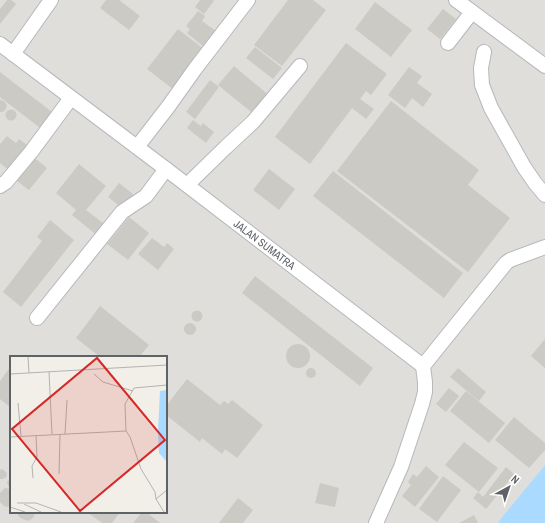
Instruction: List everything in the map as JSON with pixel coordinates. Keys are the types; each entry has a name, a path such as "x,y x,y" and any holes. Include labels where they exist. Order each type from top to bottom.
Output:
{"lane":[{"path":"13,54 51,0"},
{"path":"137,147 168,107 194,69 248,0"},
{"path":"456,0 545,66"},
{"path":"448,43 472,12"},
{"name":"JALAN SUMATRA","path":"0,44 423,366"},
{"path":"484,52 481,68 482,85 491,108 524,167 545,194"},
{"path":"187,185 253,122 300,66"},
{"path":"0,186 6,182 31,152 71,98"},
{"path":"37,318 122,212 146,196 166,169"},
{"path":"376,523 400,467 422,404 425,392 423,366 506,262 545,247"}],"shaded area":[{"path":"0,0 545,0 545,465 498,523 0,523"}],"water":[{"path":"545,465 545,523 498,523 503,516"}],"building":[{"path":"7,0 11,0 16,4 0,24 0,9"},
{"path":"106,0 119,0 140,16 129,30 100,8"},
{"path":"200,0 214,1 204,14 195,7"},
{"path":"288,0 313,0 326,10 282,66 254,45"},
{"path":"375,2 412,30 391,57 355,29"},
{"path":"443,9 456,19 440,39 427,29"},
{"path":"198,11 205,16 202,21 216,31 204,47 187,33 190,29 186,26"},
{"path":"178,29 205,50 174,90 147,69"},
{"path":"346,43 387,74 371,95 366,91 360,99 374,109 366,119 352,108 310,164 275,137"},
{"path":"255,47 282,68 273,79 246,58"},
{"path":"234,66 271,97 256,116 218,85"},
{"path":"409,67 422,76 417,83 432,94 423,107 412,98 405,108 388,95"},
{"path":"0,72 56,115 44,131 0,97"},
{"path":"210,80 219,87 195,119 186,112"},
{"path":"0,100 4,101 7,105 3,112 0,112"},
{"path":"391,101 479,170 468,185 510,218 468,272 337,171"},
{"path":"9,110 13,110 15,111 15,119 9,120 6,117 6,113"},
{"path":"193,120 201,126 203,123 214,132 206,143 187,128"},
{"path":"7,136 16,143 19,139 30,147 11,172 0,163 0,144"},
{"path":"31,155 47,168 29,190 13,178"},
{"path":"79,164 106,186 86,210 107,226 99,237 72,215 76,210 56,193"},
{"path":"269,169 295,189 279,210 253,190"},
{"path":"333,171 463,273 444,298 313,196"},
{"path":"119,183 133,194 122,208 108,197"},
{"path":"129,217 149,233 128,260 107,244"},
{"path":"50,220 74,240 21,307 3,292 42,241 37,237"},
{"path":"152,238 164,247 167,243 174,249 158,270 138,254"},
{"path":"255,276 373,368 360,386 242,293"},
{"path":"100,306 149,345 140,356 99,356 76,338"},
{"path":"197,310 201,312 203,316 201,320 197,322 193,320 191,316 193,312"},
{"path":"192,323 195,324 195,334 188,335 185,334 184,327 185,324"},
{"path":"545,339 545,368 531,356"},
{"path":"298,344 306,348 310,356 306,364 298,368 290,364 286,356 290,348"},
{"path":"10,367 10,407 0,399 0,381"},
{"path":"309,368 313,368 315,369 315,377 309,378 306,375 306,371"},
{"path":"458,368 486,392 479,401 450,377"},
{"path":"187,379 220,405 224,401 228,404 232,400 263,425 237,458 225,449 222,454 202,438 200,442 167,416 167,405"},
{"path":"449,388 459,396 446,412 436,404"},
{"path":"466,391 505,423 489,443 450,411"},
{"path":"514,417 545,443 545,450 529,468 495,440"},
{"path":"464,442 498,468 479,492 445,465"},
{"path":"426,466 439,477 415,507 402,496 411,485 408,482 413,474 417,477"},
{"path":"506,467 514,474 486,509 473,498 478,492 483,497"},
{"path":"2,469 7,475 3,479 0,479 0,470"},
{"path":"443,476 461,490 437,522 419,509"},
{"path":"10,479 10,489 7,482"},
{"path":"320,483 339,488 335,507 315,503"},
{"path":"5,488 10,489 10,506 7,507 0,502 0,493"},
{"path":"238,498 253,510 243,523 219,523"},
{"path":"17,513 36,513 33,518 28,521 19,517"},
{"path":"88,513 119,513 112,523 102,523"},
{"path":"141,513 147,513 160,523 133,523"},
{"path":"474,515 478,523 459,523"}]}
